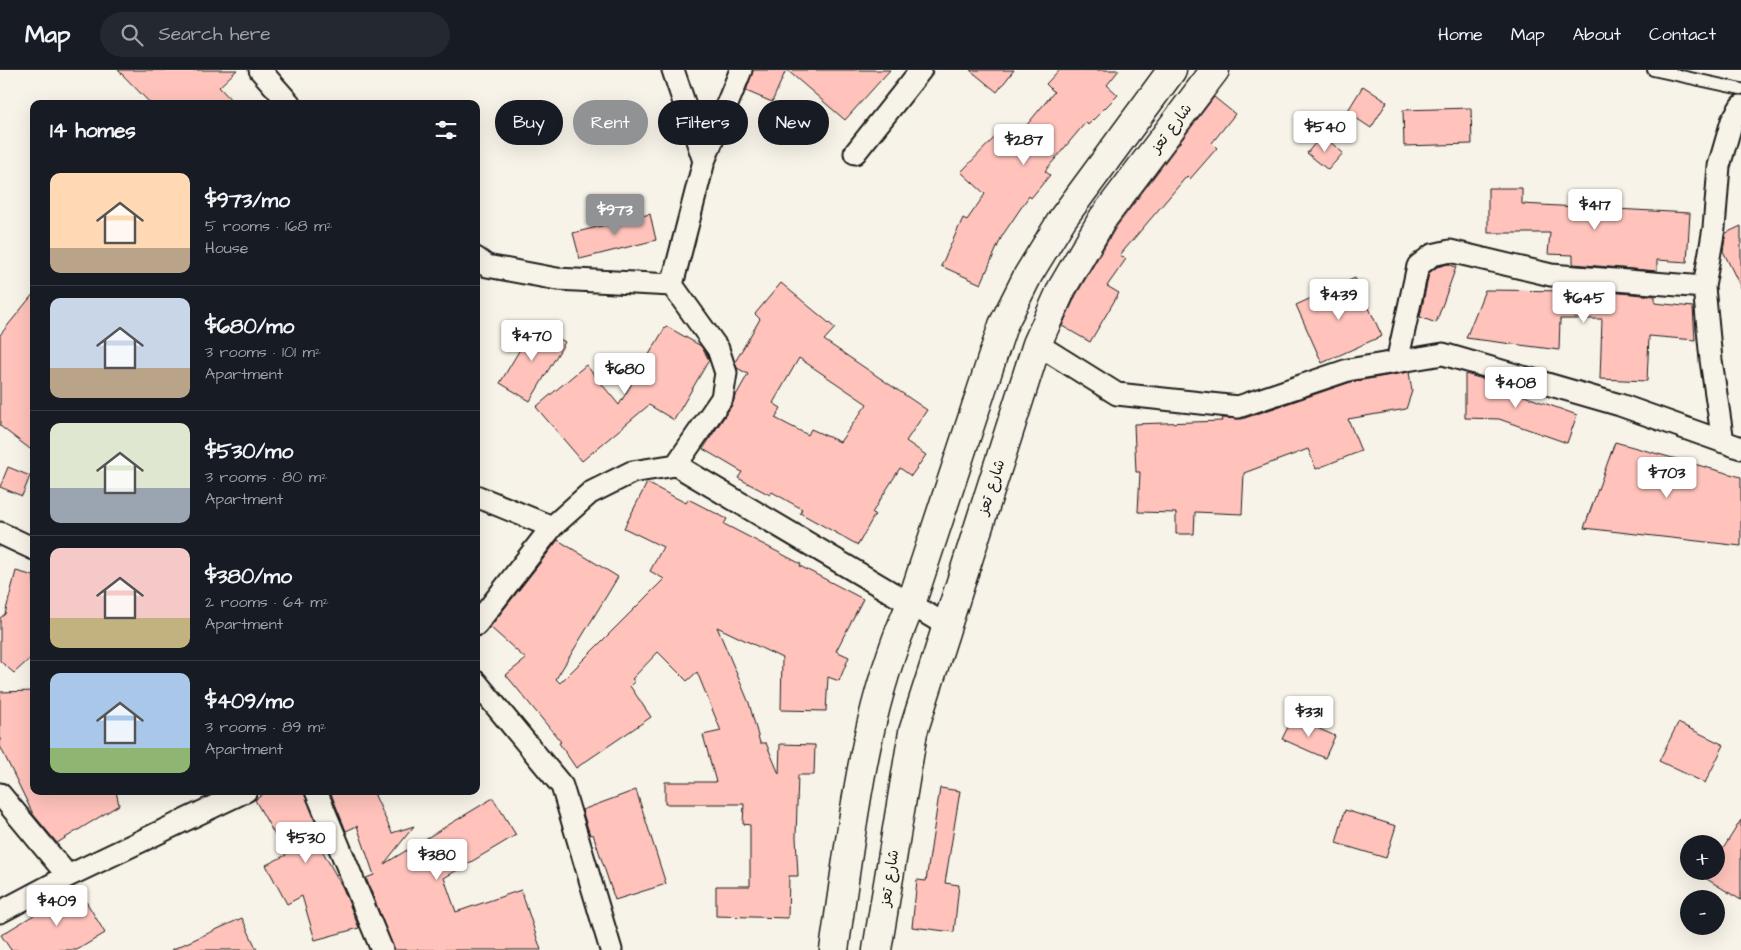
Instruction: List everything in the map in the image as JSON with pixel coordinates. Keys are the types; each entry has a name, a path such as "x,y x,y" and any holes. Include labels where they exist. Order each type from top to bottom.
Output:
{"main road":[{"path":"834,950 863,755 876,704 1003,325 1028,275 1063,218 1172,70"},
{"name":"شارع تعز","path":"877,950 913,732 1037,344 1062,288 1103,218 1215,70"}],"street":[{"path":"260,70 286,100"},
{"path":"673,70 704,162"},
{"path":"672,285 704,162 741,70"},
{"path":"855,153 921,70"},
{"path":"1732,445 1711,360 1704,287 1714,228 1720,166 1732,121 1741,106"},
{"path":"1397,362 1418,266 1432,255 1450,251 1551,275 1704,287"},
{"path":"480,261 487,266 557,279 672,285"},
{"path":"672,285 718,349 726,373 722,398 676,465"},
{"path":"1037,344 1117,394 1238,407 1348,370 1443,354 1620,405 1732,445"},
{"path":"480,620 552,527 590,493 632,472 676,465 946,625"},
{"path":"480,498 552,527"},
{"path":"0,533 30,547"},
{"path":"480,687 562,786 611,950"},
{"path":"0,794 68,876"},
{"path":"0,912 68,876 238,795"},
{"path":"318,795 382,950"}],"lane":[{"path":"1653,70 1741,89"}],"building":[{"path":"118,70 237,70 219,87 231,100 147,100"},
{"path":"753,70 786,70 773,100 767,100 746,91"},
{"path":"787,70 890,70 845,120 829,106 829,100 822,100"},
{"path":"970,70 1014,70 997,92"},
{"path":"1059,70 1119,70 1107,85 1118,95 1088,125 1086,122 1045,171 1050,175 1031,198 1029,196 1002,236 981,284 941,266 963,218 967,220 985,194 961,172 999,133 1011,144 1054,92 1046,84"},
{"path":"1363,86 1387,102 1371,128 1347,112"},
{"path":"1214,97 1235,114 1212,143 1217,148 1190,179 1187,176 1120,255 1126,259 1107,286 1119,293 1090,342 1062,326 1076,295 1116,227"},
{"path":"1471,108 1472,144 1404,146 1403,110"},
{"path":"1322,135 1343,153 1328,170 1307,153"},
{"path":"1488,188 1522,188 1522,204 1690,213 1687,262 1657,260 1657,271 1573,264 1573,255 1548,254 1550,233 1488,233"},
{"path":"650,214 656,240 580,259 573,233"},
{"path":"1741,226 1741,288 1723,251 1726,233"},
{"path":"1448,264 1456,267 1436,323 1420,317 1429,273 1437,267"},
{"path":"1355,278 1382,336 1322,363 1296,305"},
{"path":"781,283 835,328 824,340 927,410 906,441 926,455 911,476 900,468 872,513 875,514 858,545 800,513 802,509 772,492 770,495 738,478 742,472 703,449 732,405 748,374 737,368 735,362 760,319 755,314","holes":["799,358 867,404 840,442 811,429 808,435 775,418 781,408 773,403"]},
{"path":"1573,289 1655,296 1655,303 1693,307 1695,340 1649,336 1647,381 1600,379 1602,319 1560,319 1559,350 1466,338 1485,290 1573,291"},
{"path":"30,298 30,449 0,426 0,335"},
{"path":"535,324 565,342 530,401 500,383"},
{"path":"666,326 701,346 709,360 674,420 649,405 582,461 536,407 586,365 619,405"},
{"path":"1409,372 1412,391 1406,409 1348,419 1361,451 1316,469 1308,449 1244,473 1242,514 1195,512 1194,534 1176,534 1176,513 1138,512 1140,472 1136,472 1134,424 1222,421 1221,418 1242,419 1351,382"},
{"path":"1465,374 1494,382 1494,385 1577,415 1567,443 1499,419 1465,418"},
{"path":"1615,442 1741,477 1741,546 1584,528"},
{"path":"8,467 30,476 22,496 0,487"},
{"path":"647,483 686,503 688,499 727,519 724,524 863,599 836,651 849,657 839,681 828,677 826,711 781,710 782,658 717,627 749,703 760,743 766,743 779,774 780,744 815,745 814,775 798,775 796,837 798,876 789,876 788,918 716,916 716,886 750,886 750,825 743,824 744,804 665,804 665,782 716,782 703,735 721,731 697,672 687,681 658,652 632,679 635,681 630,686 651,717 576,768 559,743 561,742 506,675 526,659 490,627 558,540 618,577 556,679 560,683 664,579 650,571 663,547 624,528"},
{"path":"16,571 30,575 30,659 14,673 0,661 0,618 5,614"},
{"path":"30,691 30,795 117,795 119,805 57,843 33,814 0,746 0,692"},
{"path":"1293,717 1335,736 1325,758 1282,739"},
{"path":"1678,723 1724,745 1705,783 1659,761"},
{"path":"940,788 960,791 945,883 959,885 954,932 912,927 917,880 926,881"},
{"path":"636,790 666,884 615,900 593,834 590,835 582,810"},
{"path":"262,795 306,795 323,841 318,843 343,888 359,928 315,940 302,896 287,904 266,865 286,855 255,800"},
{"path":"332,795 375,795 392,833 414,826 384,864 493,798 516,835 444,878 456,912 521,890 541,950 394,950 366,878 374,875 357,826 346,831"},
{"path":"1345,810 1396,826 1386,858 1336,843"},
{"path":"1741,820 1741,900 1708,880 1725,880 1725,846"},
{"path":"78,888 105,933 77,950 11,950 1,935"},
{"path":"242,918 257,950 171,950"}]}
